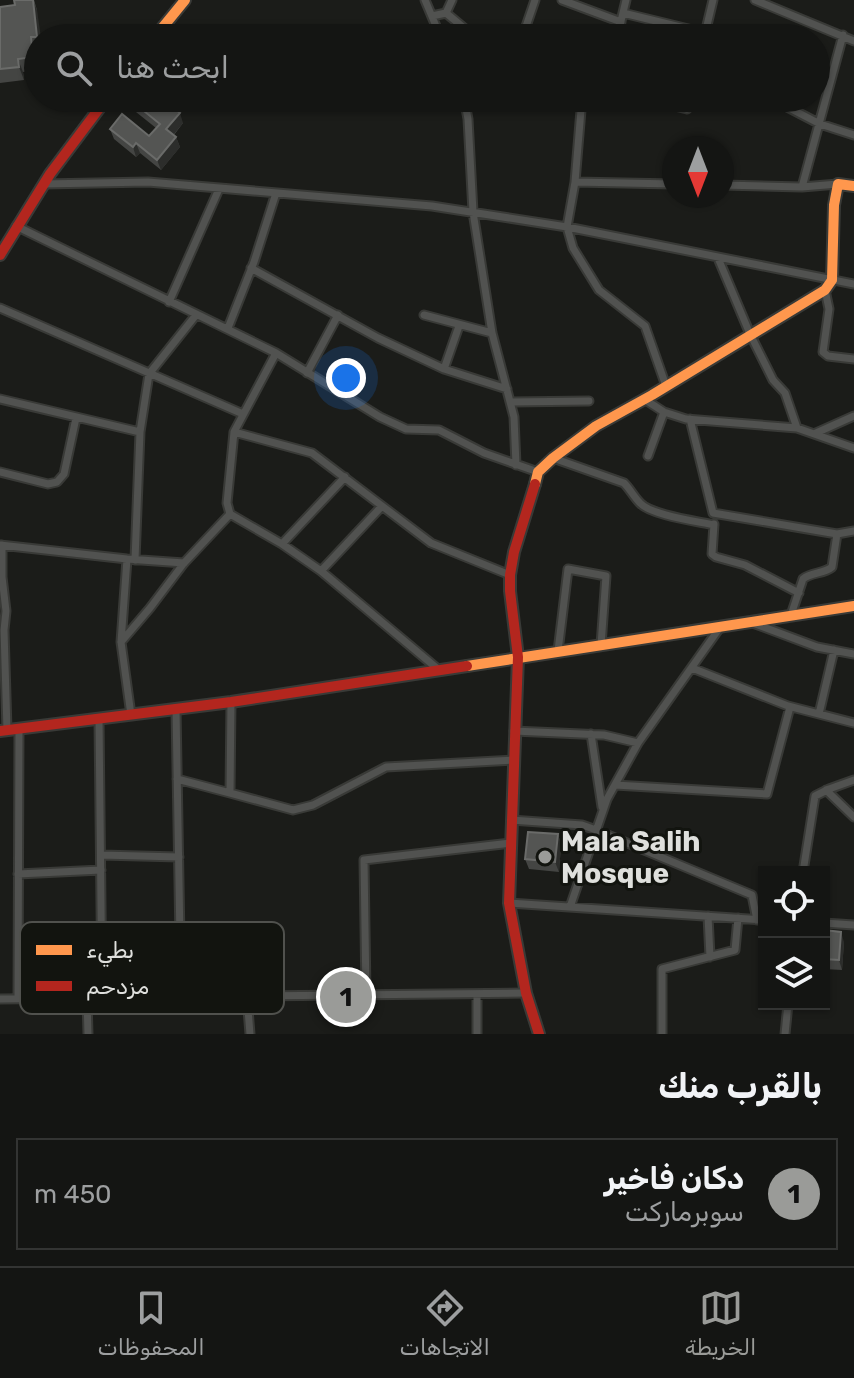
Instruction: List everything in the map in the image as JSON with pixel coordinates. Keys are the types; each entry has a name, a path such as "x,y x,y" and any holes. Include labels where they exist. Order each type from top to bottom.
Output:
{"street":[{"path":"165,24 185,0"},
{"path":"425,0 435,24"},
{"path":"446,13 452,0"},
{"path":"527,24 535,0"},
{"path":"562,0 621,22 626,0"},
{"path":"707,24 713,0"},
{"path":"755,0 815,24"},
{"path":"432,16 446,13"},
{"path":"446,13 459,24"},
{"path":"623,13 662,24"},
{"path":"830,30 854,41"},
{"path":"830,85 843,35"},
{"path":"0,255 43,184 97,112"},
{"path":"467,112 473,212 492,333 514,417 516,465"},
{"path":"581,112 575,182 567,227 573,248 599,290 645,326 666,386"},
{"path":"797,112 820,124 854,135"},
{"path":"802,187 823,112"},
{"path":"43,184 148,182 432,206 567,227 854,284"},
{"path":"575,182 662,184"},
{"path":"539,1034 526,993 509,903 518,657 510,575 538,472 596,426 825,290 832,280 834,205 838,184"},
{"path":"734,185 854,186"},
{"path":"169,302 219,189"},
{"path":"228,328 276,193"},
{"path":"16,226 276,353 380,417 406,429 439,430 484,453 538,472"},
{"path":"718,258 750,334 773,380 785,393 797,428"},
{"path":"251,268 378,338 444,369 507,389"},
{"path":"825,290 829,309 823,352 828,356 854,359"},
{"path":"0,308 243,414"},
{"path":"131,715 121,642 131,559 140,432 149,374 196,315"},
{"path":"307,373 338,315"},
{"path":"424,315 492,333"},
{"path":"444,369 459,326"},
{"path":"276,353 234,432 227,503 230,514 321,571 439,670"},
{"path":"0,399 140,432"},
{"path":"644,399 664,412 690,419 797,428 854,448"},
{"path":"511,402 589,401"},
{"path":"648,456 664,412"},
{"path":"816,433 854,416"},
{"path":"0,472 48,484 57,482 64,474 76,418"},
{"path":"690,419 713,513 712,554 745,565 799,593"},
{"path":"234,432 312,453 431,543 510,575"},
{"path":"553,458 624,483 650,511 714,525"},
{"path":"282,544 345,477"},
{"path":"321,571 382,506"},
{"path":"713,513 837,534 854,531"},
{"path":"121,642 184,563 230,514"},
{"path":"791,615 800,584 807,576 832,567 837,534"},
{"path":"0,999 18,999 18,874 1,545 184,563"},
{"path":"558,651 568,569 606,576 601,645"},
{"path":"9,730 231,702 854,606"},
{"path":"748,622 817,647 854,654"},
{"path":"570,907 615,785 638,743 721,626"},
{"path":"819,714 834,650"},
{"path":"692,668 790,707 854,723"},
{"path":"230,793 231,702"},
{"path":"615,785 767,794 790,707"},
{"path":"176,709 180,922"},
{"path":"99,719 101,922"},
{"path":"514,731 604,735 638,743"},
{"path":"591,734 603,811"},
{"path":"177,779 293,810 313,805 386,767 513,760"},
{"path":"804,866 815,796 854,780"},
{"path":"826,790 854,817"},
{"path":"511,820 582,825 596,830 752,895 758,914"},
{"path":"366,995 364,860 511,843"},
{"path":"101,855 179,857"},
{"path":"18,874 101,870"},
{"path":"509,903 758,920"},
{"path":"708,916 710,957"},
{"path":"662,1034 662,969 735,950 738,918"},
{"path":"830,923 854,925"},
{"path":"284,996 526,993"},
{"path":"477,994 477,1034"},
{"path":"785,1034 787,1010"},
{"path":"87,1014 88,1034"},
{"path":"248,1014 250,1034"}],"building":[{"path":"14,0 33,0 36,24 24,24 24,58 18,59 19,67 0,69 0,7 15,5"},
{"path":"145,112 180,113 166,129 176,137 157,160 136,143 133,147 110,129 122,114 149,136 160,124"},
{"path":"528,832 558,834 555,862 525,859"},
{"path":"830,931 841,932 839,960 830,959"}],"traffic: slow":[{"path":"165,24 185,0"},
{"path":"535,484 538,472 596,426 825,290 832,280 834,205 838,184 854,186"},
{"path":"467,666 854,606"}],"traffic: jam":[{"path":"0,255 50,174 96,112"},
{"path":"535,484 510,575 518,657 509,903 526,993 539,1034"},
{"path":"0,731 231,702 467,666"}],"place":[{"name":"Mala Salih Mosque","path":"545,857"},
{"name":"دكان فاخیر","path":"346,997"}]}
